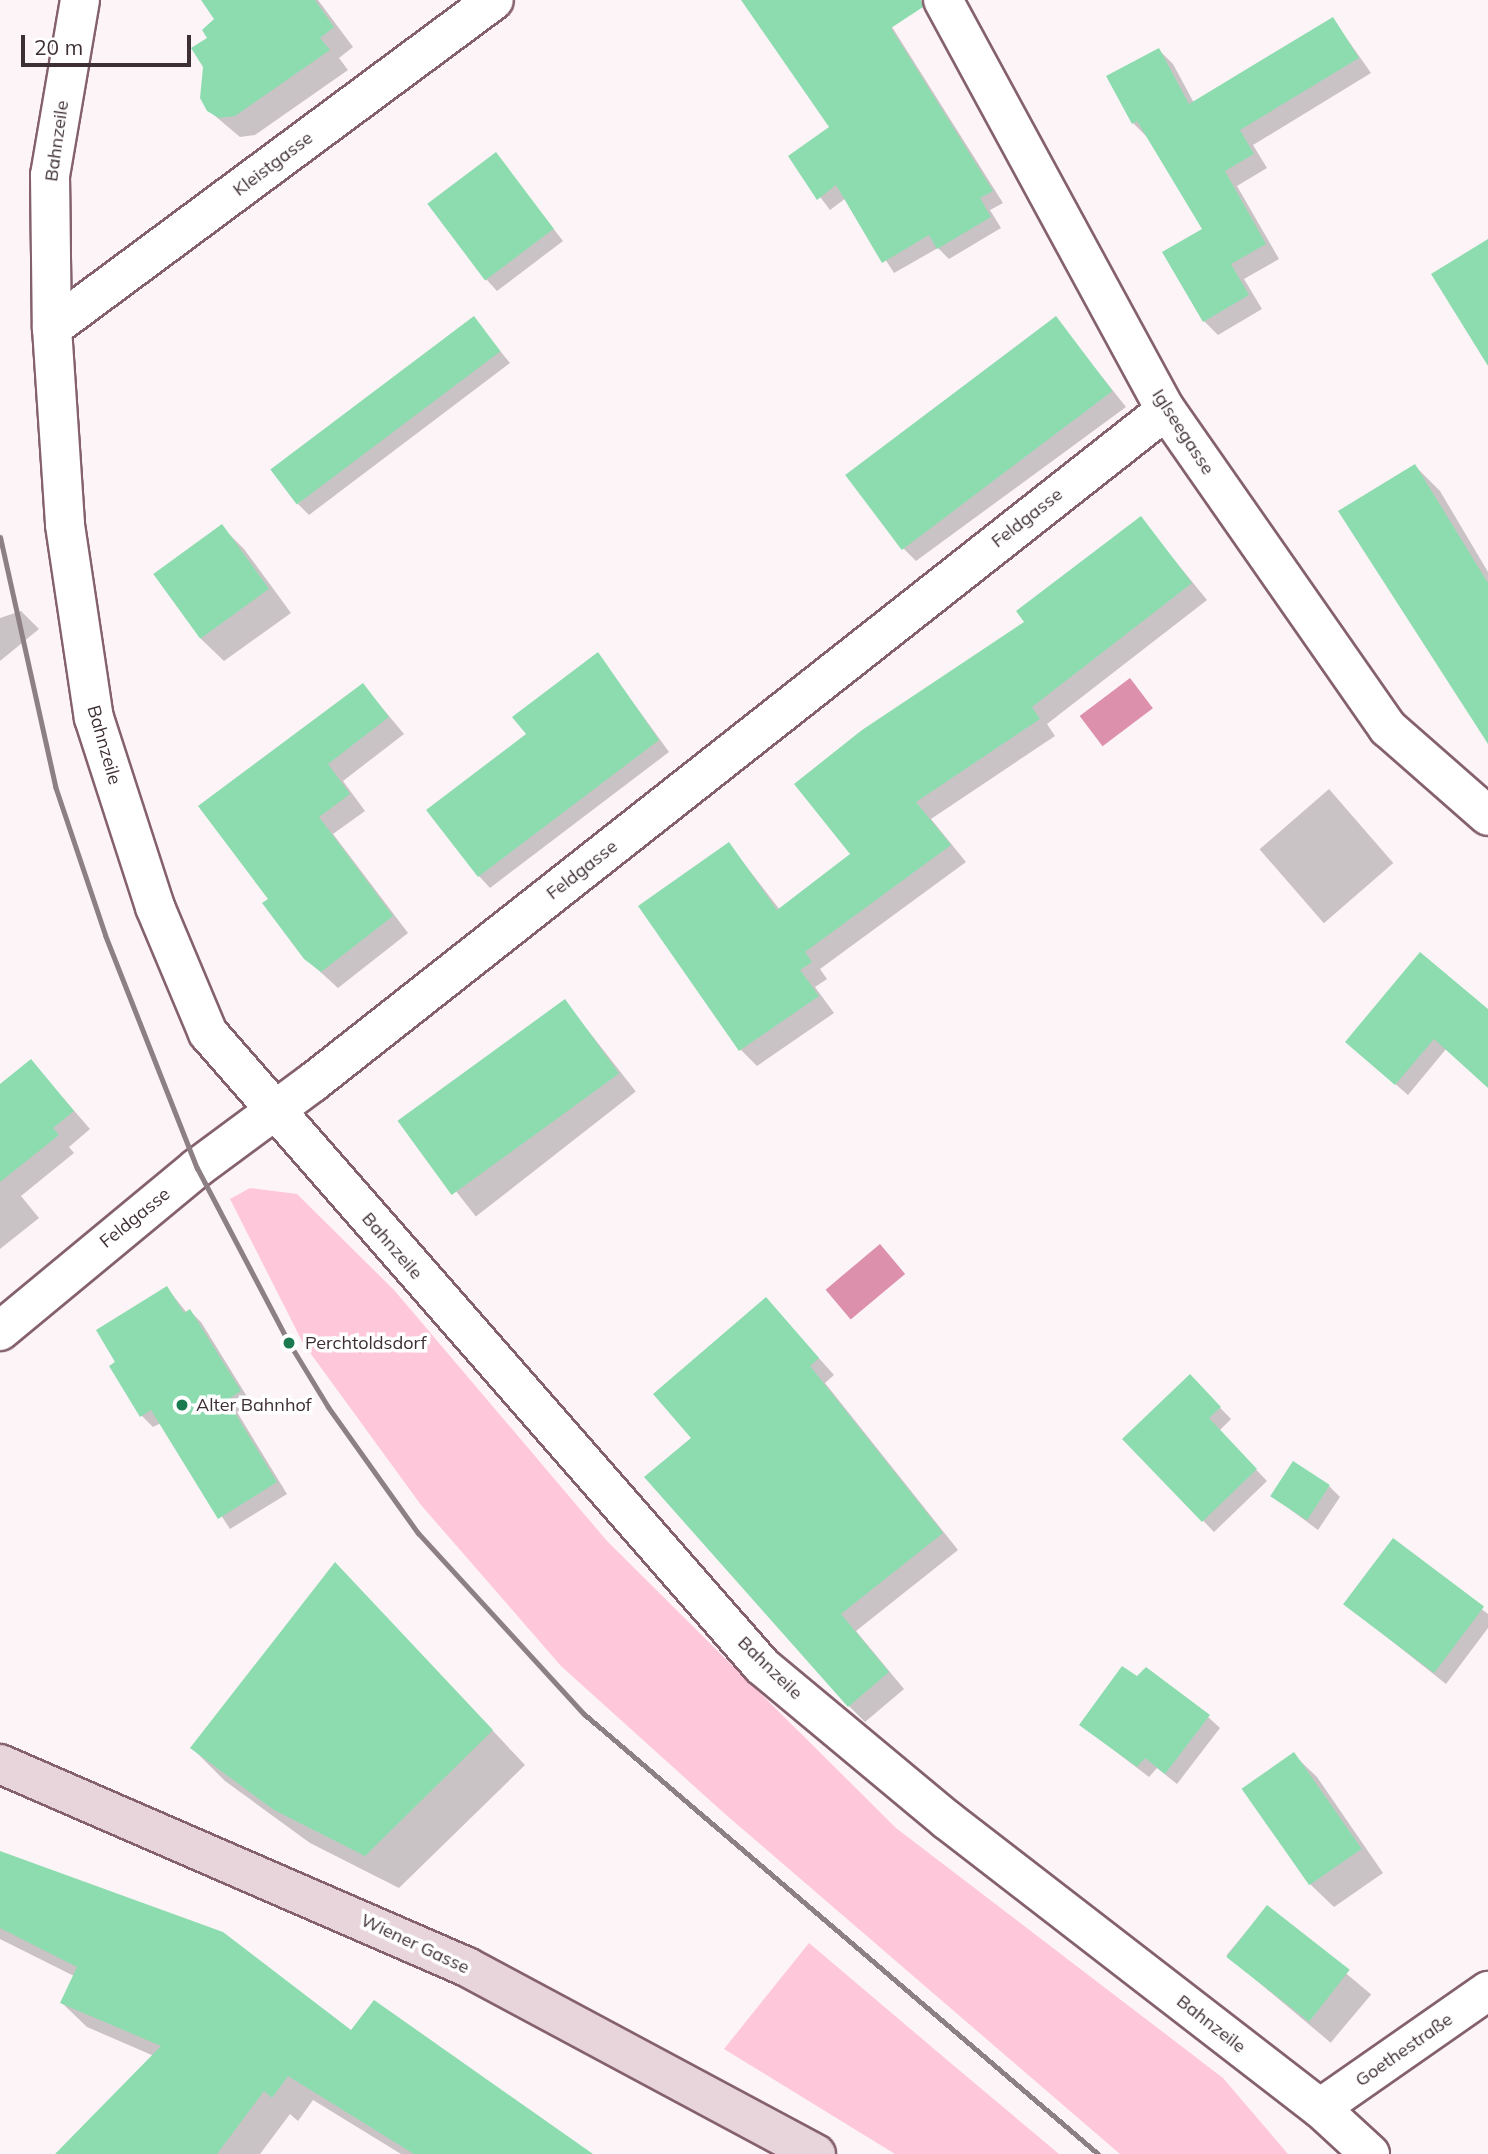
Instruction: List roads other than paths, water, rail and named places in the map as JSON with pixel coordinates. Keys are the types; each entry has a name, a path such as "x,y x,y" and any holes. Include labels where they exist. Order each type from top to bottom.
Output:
{"main road":[{"name":"Wiener Gasse","path":"0,1764 467,1967 816,2154"}],"street":[{"name":"Bahnzeile","path":"80,0 50,175 52,328 65,525 94,718 155,907 208,1033 274,1112 762,1666 947,1820 1320,2108 1370,2154"},
{"name":"Kleistgasse","path":"52,328 494,0"},
{"name":"Iglseegasse","path":"943,0 1166,410 1388,728 1488,816"},
{"name":"Feldgasse","path":"0,1331 197,1167 274,1112 1166,410"},
{"name":"Goethestraße","path":"1320,2108 1488,1991"}],"railway":[{"path":"0,537 55,786 105,935 197,1168 289,1343 328,1407 418,1533 584,1714 1098,2154"}],"place":[{"name":"Perchtoldsdorf","path":"289,1343"},
{"name":"Alter Bahnhof","path":"182,1405"}]}
